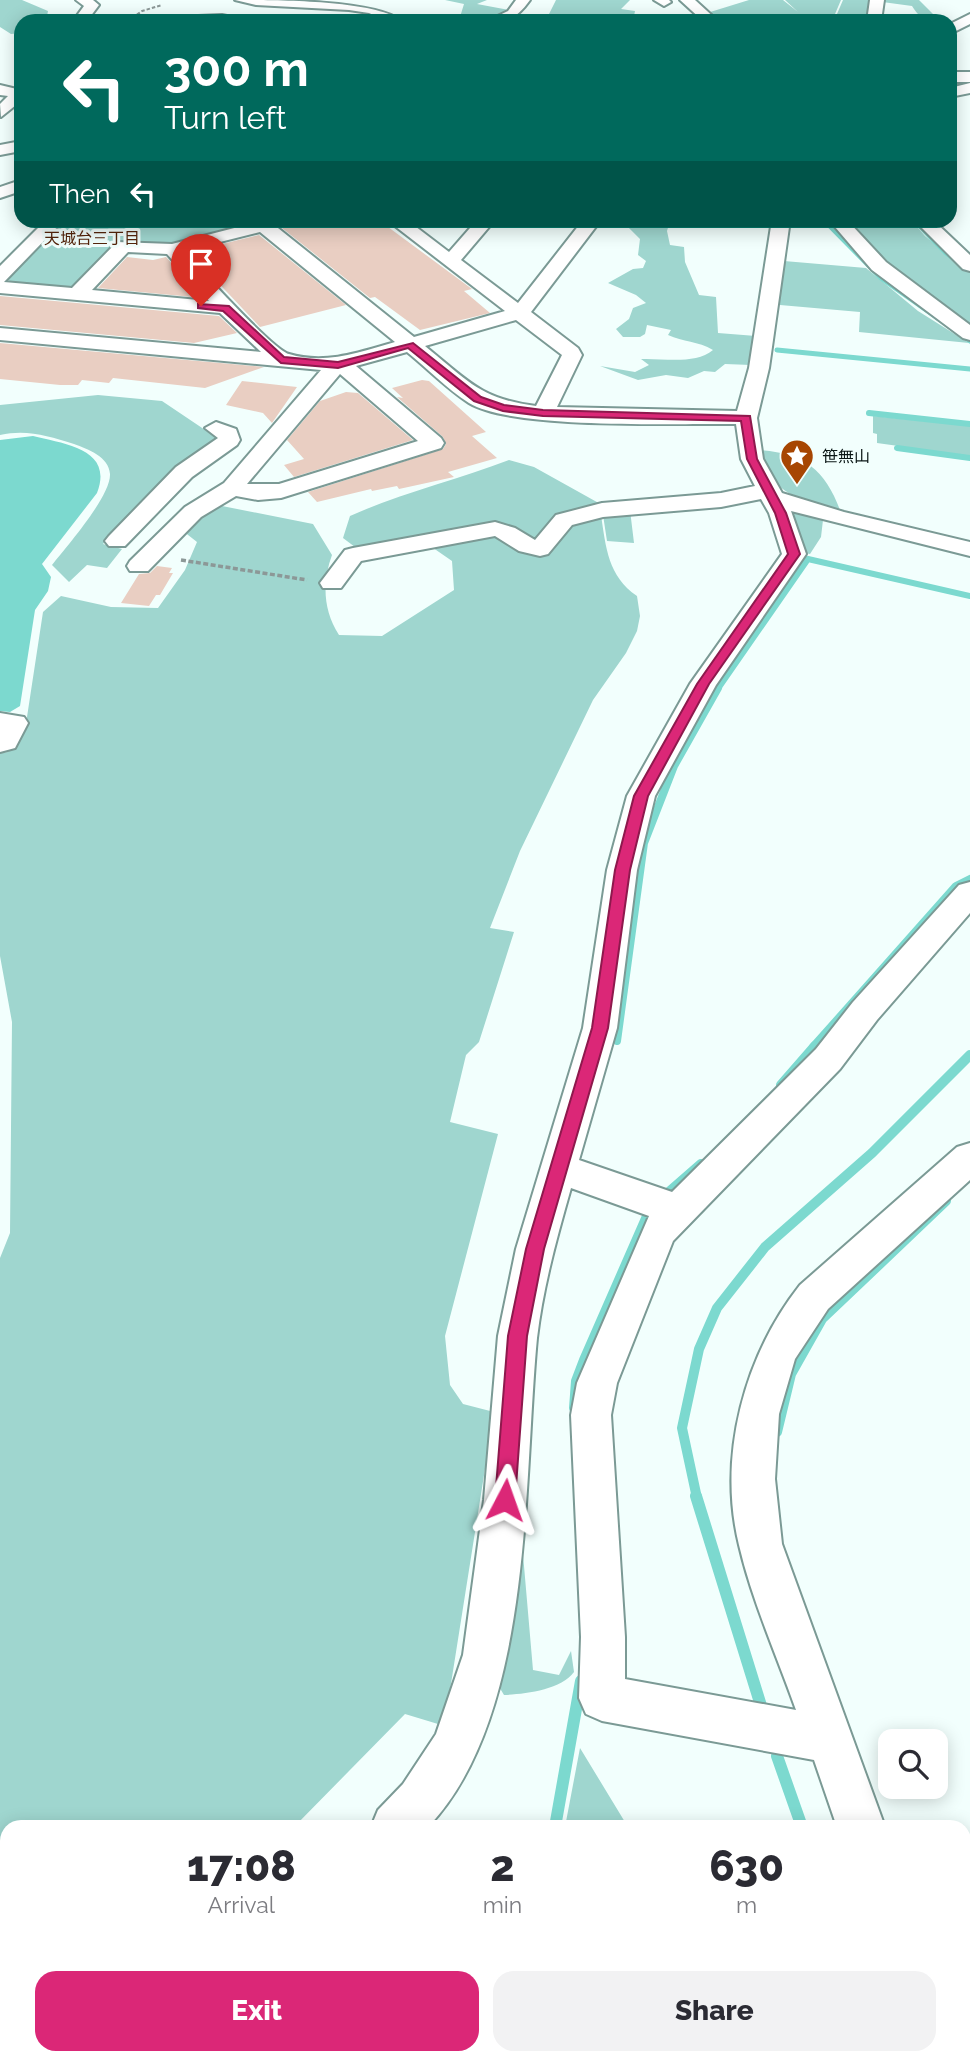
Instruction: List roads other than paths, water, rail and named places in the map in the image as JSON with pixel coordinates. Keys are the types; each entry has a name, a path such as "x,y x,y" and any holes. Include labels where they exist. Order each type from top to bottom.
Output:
{"street":[{"path":"83,0 92,5 85,14"},
{"path":"242,0 330,4 389,14"},
{"path":"356,8 369,0"},
{"path":"687,0 703,14"},
{"path":"308,14 330,4"},
{"path":"1,111 14,99"},
{"path":"0,278 48,228"},
{"path":"77,294 123,246 172,249 243,228"},
{"path":"266,228 478,399 503,408 543,413 746,418"},
{"path":"406,228 569,348 572,355 543,413"},
{"path":"450,261 480,228"},
{"path":"0,334 338,365 520,313 587,228"},
{"path":"402,1820 420,1801 455,1747 486,1655 505,1500 518,1336 535,1249 600,1028 622,870 641,796 704,684 794,554 781,513 768,494 752,459 746,418 759,368 780,228"},
{"path":"843,228 879,266 970,334"},
{"path":"931,228 970,265"},
{"path":"172,249 226,308 281,360"},
{"path":"0,287 226,308"},
{"path":"144,560 192,512 232,488 338,365"},
{"path":"232,488 258,493 281,491 433,443 356,374 338,365"},
{"path":"117,541 184,472 229,440 228,434 216,429"},
{"path":"332,583 353,555 495,529 508,532 524,546 540,549 564,520 602,510 768,494 837,517 970,549"},
{"path":"153,503 192,512"},
{"path":"0,722 14,723 5,742 0,743"},
{"path":"830,1740 602,1698 603,1637 591,1415 597,1383 658,1231 663,1205 828,1059 865,1010 970,893"},
{"path":"859,1820 760,1544 754,1500 753,1455 759,1407 771,1369 789,1333 814,1297 970,1158"},
{"path":"560,1169 663,1205"}],"waterway":[{"path":"957,82 970,82"},
{"path":"832,228 881,278 970,341"},
{"path":"922,228 946,253 970,270"},
{"path":"777,350 970,369"},
{"path":"869,413 970,424"},
{"path":"897,448 970,458"},
{"path":"717,690 808,559 970,596"},
{"path":"617,1041 644,843 674,766 718,688"},
{"path":"813,1047 956,886 970,879"},
{"path":"781,1085 815,1046"},
{"path":"697,1498 682,1428 699,1349 717,1308 765,1247 872,1153 970,1055"},
{"path":"662,1198 701,1164"},
{"path":"777,1432 791,1374 822,1319 946,1201"},
{"path":"574,1408 576,1381 584,1360 651,1207"},
{"path":"696,1496 762,1709"},
{"path":"556,1820 581,1681"},
{"path":"777,1756 800,1820"}],"place":[{"name":"笹無山","path":"797,486"}],"district":[{"name":"天城台三丁目","path":"92,238"}]}
